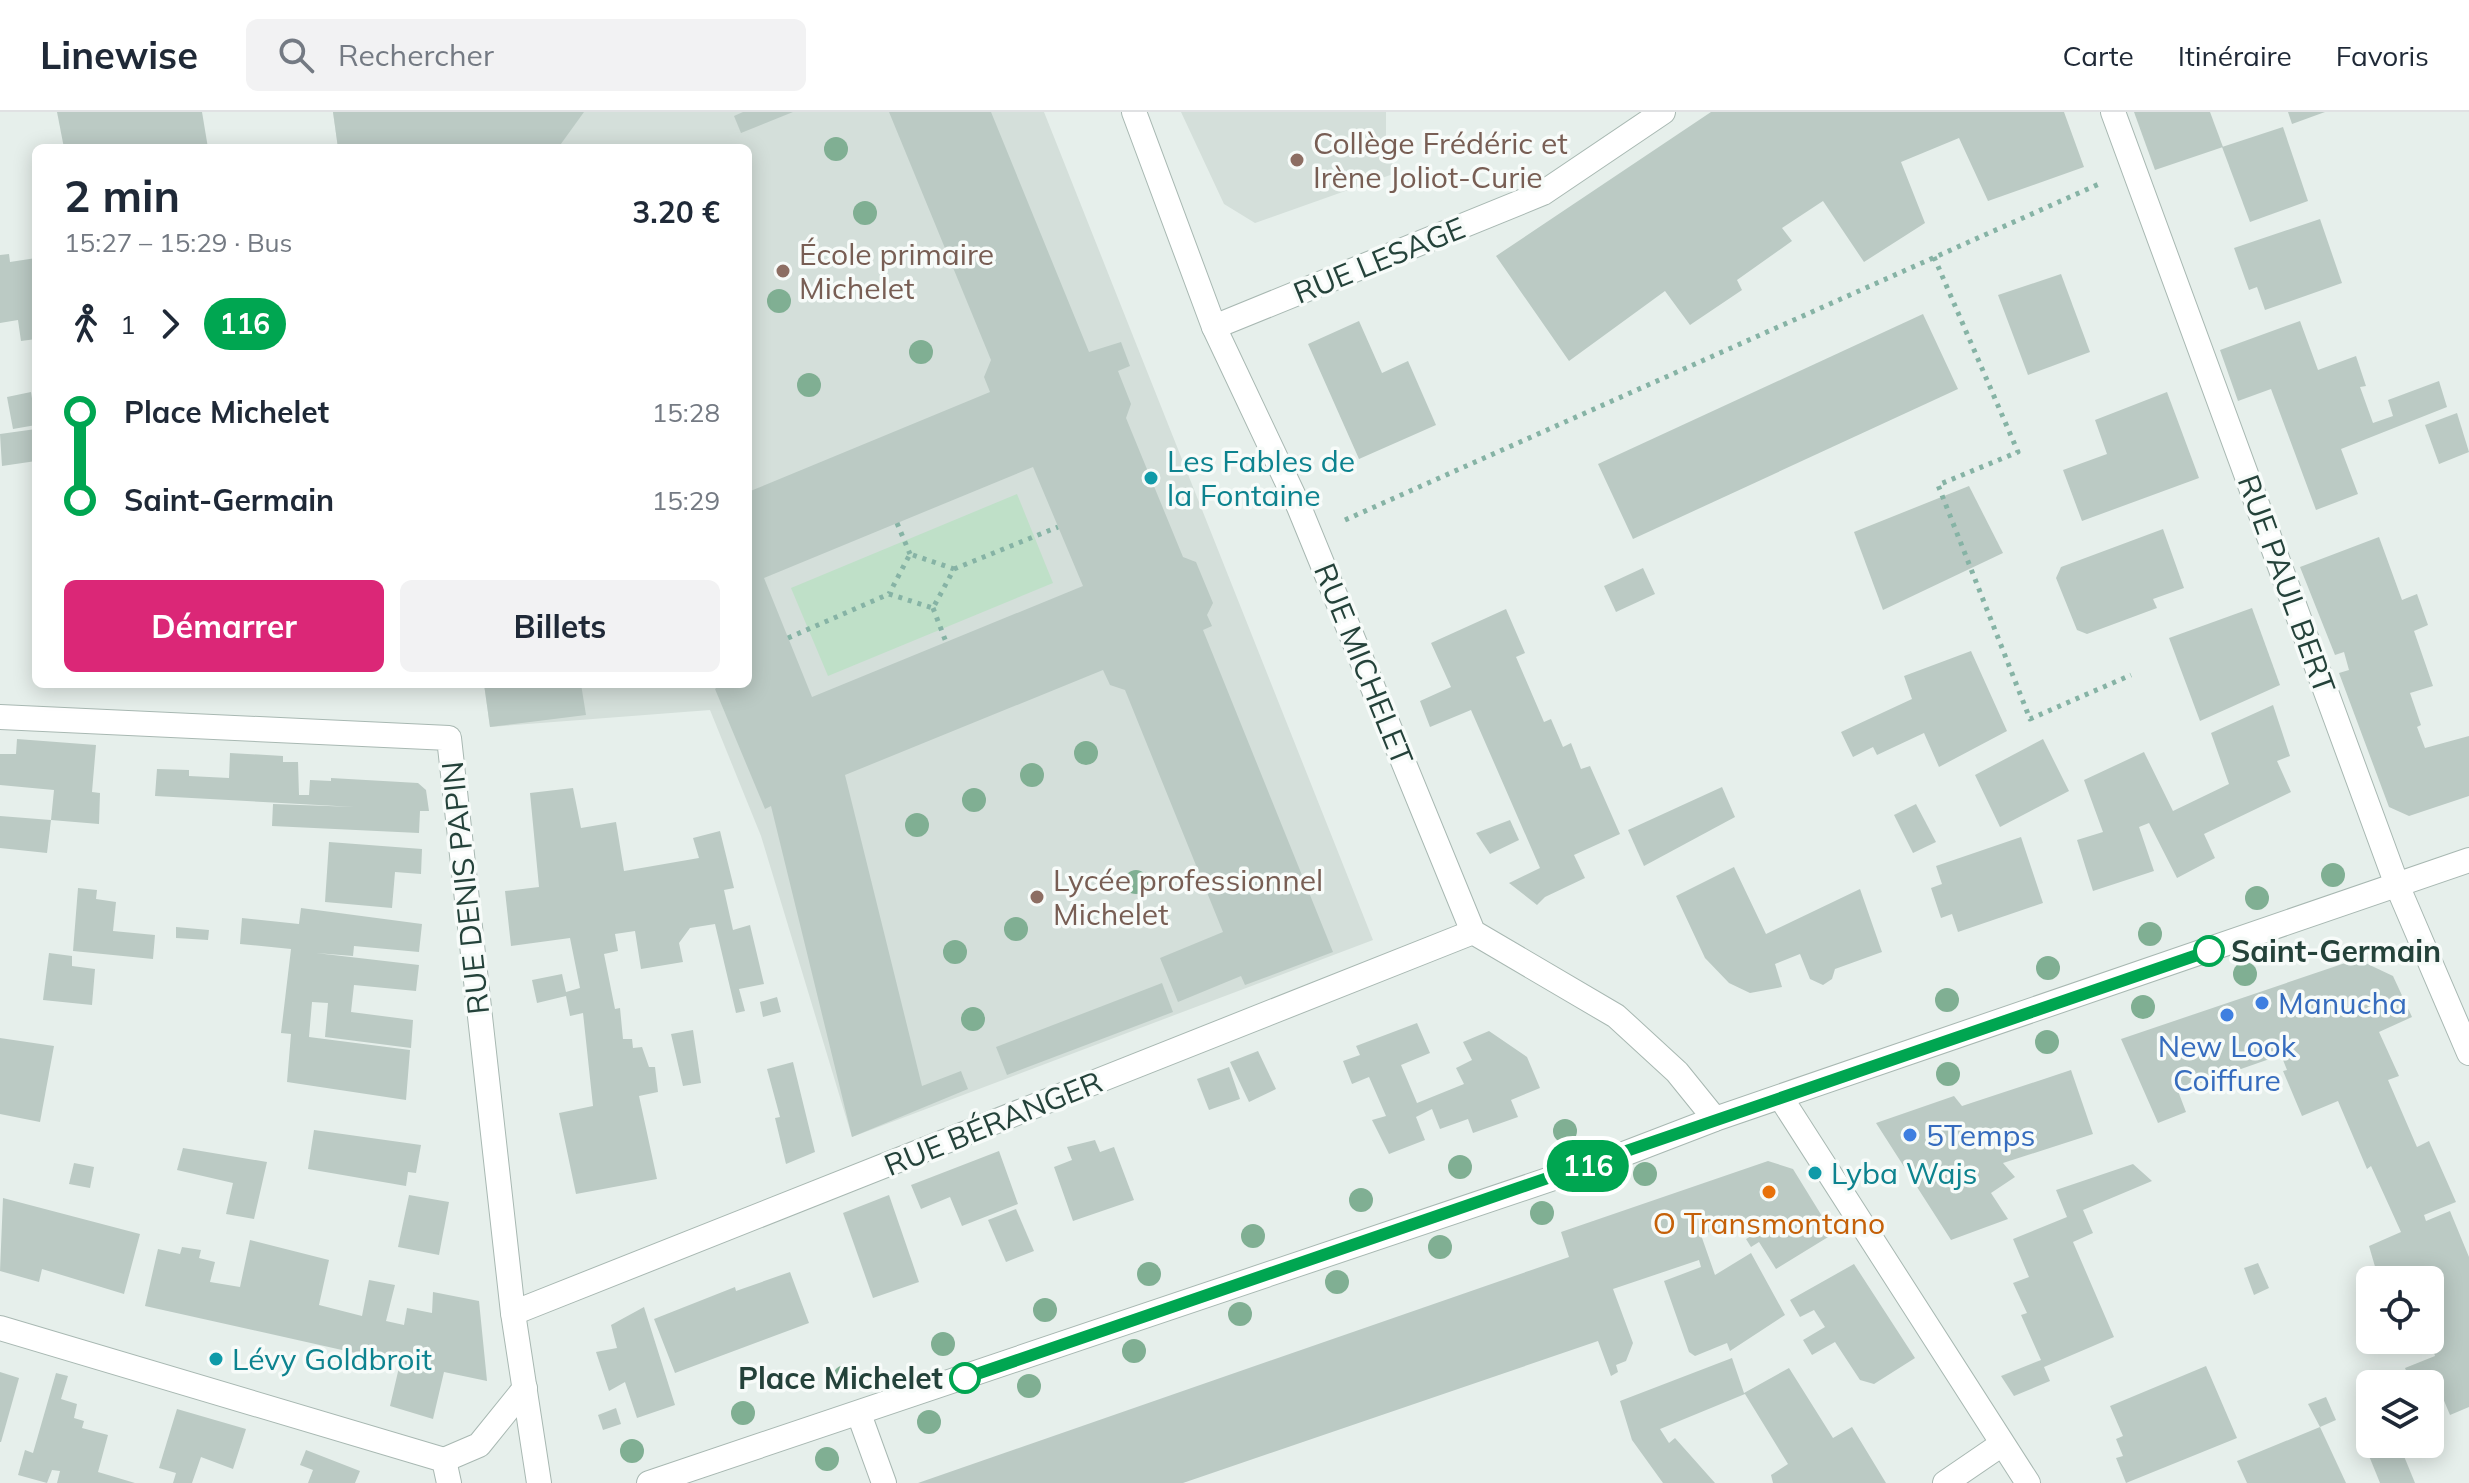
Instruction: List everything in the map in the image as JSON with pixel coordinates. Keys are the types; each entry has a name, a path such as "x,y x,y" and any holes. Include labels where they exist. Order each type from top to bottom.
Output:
{"street":[{"name":"RUE MICHELET","path":"1134,112 1214,327 1311,535 1473,932"},
{"name":"RUE LESAGE","path":"1214,327 1543,193 1663,112"},
{"name":"RUE PAUL BERT","path":"2113,112 2397,885 2469,1053"},
{"name":"RUE DENIS PAPIN","path":"0,717 449,738 513,1313 539,1483"},
{"path":"658,1482 1616,1157 1715,1119 2469,860"},
{"path":"1473,932 1616,1016 1677,1072 1715,1119"},
{"name":"RUE BÉRANGER","path":"513,1313 1473,932"},
{"path":"1781,1098 2028,1483"},
{"path":"0,1328 447,1471 479,1445 525,1388"},
{"path":"859,1414 884,1483"},
{"path":"1945,1483 2002,1444"}],"path":[{"path":"1311,535 2134,168"},
{"path":"1934,257 2018,452 1938,485 2030,719 2131,675"},
{"path":"897,523 910,554 954,569"},
{"path":"946,642 933,608 954,569 1058,527"},
{"path":"788,638 889,594 910,554"},
{"path":"889,594 933,608"}],"shaded area":[{"path":"333,112 1044,112 1373,940 852,1137 761,836 710,710 490,727 485,688 752,688 752,144 337,144"},
{"name":"Collège Frédéric et Irène Joliot-Curie","path":"1181,112 1386,112 1386,146 1396,173 1255,223 1224,204"}],"green space":[{"path":"1017,494 1053,583 828,676 791,588"}],"building":[{"path":"57,112 202,112 207,144 63,144"},
{"path":"333,112 584,112 561,144 337,144"},
{"path":"743,112 793,112 741,133 734,116"},
{"path":"889,112 991,112 1089,352 1121,342 1130,366 1118,371 1131,404 1126,418 1183,557 1196,562 1213,603 1207,615 1212,626 1203,630 1333,952 1245,985 1241,976 1178,1002 1160,958 1223,932 1125,690 1110,685 1103,670 845,775 922,1086 961,1071 968,1089 852,1137 771,806 765,809 715,689 752,688 752,490 990,392 984,377 991,360","holes":["1033,467 1083,586 812,697 764,578"]},
{"path":"1711,112 2064,112 2084,167 1988,201 1959,138 1901,162 1925,223 1864,262 1823,201 1782,228 1792,241 1737,280 1742,290 1690,325 1665,291 1569,361 1496,256"},
{"path":"2134,112 2210,112 2223,147 2155,170"},
{"path":"2288,112 2325,112 2292,124"},
{"path":"2283,127 2308,201 2250,222 2222,147"},
{"path":"2320,219 2342,283 2265,310 2257,287 2249,290 2234,248"},
{"path":"9,254 10,262 32,259 32,340 21,341 18,320 0,323 0,255"},
{"path":"2061,274 2090,352 2028,375 1998,295"},
{"path":"1923,314 1958,389 1633,539 1598,464"},
{"path":"1359,321 1382,373 1408,361 1436,425 1359,459 1308,344"},
{"path":"2300,321 2318,370 2356,356 2366,386 2360,387 2373,423 2393,416 2388,400 2439,381 2447,407 2341,449 2358,494 2316,510 2271,389 2238,401 2220,350"},
{"path":"31,392 32,426 13,429 7,397"},
{"path":"2167,392 2199,478 2082,521 2063,470 2107,454 2095,420"},
{"path":"2457,413 2469,452 2439,464 2425,425"},
{"path":"32,430 32,462 2,466 0,434"},
{"path":"1969,486 2003,553 1883,610 1854,532"},
{"path":"2163,529 2184,588 2153,599 2157,608 2087,634 2077,630 2056,578 2061,567"},
{"path":"2379,537 2402,600 2417,594 2428,625 2414,631 2433,686 2410,693 2425,748 2469,736 2469,796 2409,816 2389,807 2339,673 2349,670 2344,652 2335,655 2300,567"},
{"path":"1643,568 1655,594 1616,612 1604,586"},
{"path":"2252,608 2280,685 2200,721 2169,638"},
{"path":"1506,609 1525,653 1516,657 1544,722 1551,719 1563,747 1571,743 1581,769 1590,766 1620,834 1574,855 1585,878 1545,897 1537,905 1509,883 1540,868 1471,710 1430,727 1420,701 1451,687 1431,643"},
{"path":"1971,651 2007,731 1939,767 1924,733 1877,755 1873,747 1853,757 1841,732 1912,699 1904,676"},
{"path":"485,688 582,688 586,715 490,727"},
{"path":"2273,705 2290,756 2277,761 2291,792 2204,834 2215,858 2177,878 2149,823 2139,827 2154,871 2093,891 2077,840 2103,832 2084,780 2144,752 2173,811 2229,784 2211,733"},
{"path":"17,739 96,745 92,792 100,793 99,824 51,820 54,790 0,785 0,754 16,754"},
{"path":"2043,739 2069,791 2000,827 1975,775"},
{"path":"230,753 283,756 283,762 298,762 299,795 309,795 310,780 331,781 331,778 418,783 426,790 429,811 420,811 419,833 272,826 273,804 355,807 155,796 157,769 189,770 189,776 229,778"},
{"path":"1722,787 1735,817 1644,866 1628,830"},
{"path":"573,788 581,828 616,822 624,871 699,858 693,838 720,831 734,888 724,890 733,930 750,925 764,984 739,989 745,1011 736,1013 715,924 690,928 679,943 683,962 641,969 635,931 615,934 618,951 604,954 615,1009 620,1008 623,1039 632,1039 633,1048 642,1047 649,1067 655,1067 658,1092 639,1096 657,1179 576,1194 559,1113 593,1106 583,1013 570,1016 566,996 537,1003 532,980 562,974 566,992 580,988 570,938 511,946 505,891 539,887 530,793"},
{"path":"1916,804 1936,842 1913,853 1894,815"},
{"path":"0,816 51,820 47,853 0,848"},
{"path":"1510,820 1519,840 1490,854 1476,833"},
{"path":"2021,837 2043,903 1958,932 1952,914 1941,918 1931,888 1942,884 1936,866"},
{"path":"329,842 422,849 421,874 395,872 392,908 325,902"},
{"path":"1734,867 1766,934 1860,889 1882,952 1835,969 1832,979 1823,985 1810,979 1800,954 1775,964 1782,987 1750,993 1729,983 1705,958 1676,896"},
{"path":"78,888 97,890 96,899 116,902 113,931 155,935 153,959 73,951"},
{"path":"301,908 422,924 419,952 354,946 353,956 316,953 419,965 416,991 354,985 351,1012 413,1020 411,1048 325,1037 328,1003 312,1002 309,1037 410,1050 406,1100 287,1082 291,1034 281,1033 291,949 240,944 242,918 299,924"},
{"path":"176,927 209,930 208,940 176,938"},
{"path":"49,953 72,956 72,966 95,969 92,1005 43,1000"},
{"path":"2357,959 2393,976 2412,1017 2379,1032 2399,1076 2388,1080 2417,1147 2429,1141 2456,1202 2424,1215 2426,1221 2450,1211 2469,1257 2469,1407 2450,1415 2444,1401 2444,1370 2405,1368 2434,1354 2444,1354 2444,1266 2375,1266 2369,1246 2401,1232 2371,1166 2367,1169 2338,1101 2302,1116 2283,1071 2287,1070 2281,1055 2178,1091 2186,1112 2158,1123 2121,1039"},
{"path":"1162,983 1173,1012 1007,1075 996,1047"},
{"path":"777,997 781,1012 763,1017 760,1002"},
{"path":"1417,1023 1430,1053 1401,1065 1417,1103 1464,1084 1456,1068 1472,1060 1463,1042 1489,1031 1527,1057 1540,1088 1511,1100 1518,1117 1473,1133 1468,1119 1440,1129 1432,1109 1416,1117 1425,1140 1389,1154 1372,1120 1386,1116 1369,1077 1352,1084 1343,1061 1360,1055 1356,1046"},
{"path":"693,1030 701,1083 683,1086 671,1034"},
{"path":"0,1038 54,1046 40,1122 0,1114"},
{"path":"1258,1051 1276,1089 1249,1102 1230,1062"},
{"path":"793,1062 815,1152 786,1164 775,1118 780,1117 767,1069"},
{"path":"1229,1067 1240,1099 1209,1110 1197,1079"},
{"path":"2071,1070 2093,1134 2003,1163 2015,1177 1991,1193 2008,1219 1951,1240 1876,1123 1954,1096 1962,1106"},
{"path":"314,1130 421,1145 416,1173 408,1172 406,1186 308,1169"},
{"path":"1095,1140 1100,1152 1114,1147 1134,1200 1073,1221 1054,1167 1072,1160 1067,1147"},
{"path":"183,1148 267,1162 254,1219 226,1214 233,1183 177,1170"},
{"path":"999,1151 1018,1204 962,1226 950,1197 921,1209 911,1185"},
{"path":"1768,1161 1793,1169 1833,1234 1776,1269 1759,1242 1751,1247 1746,1239 1755,1234 1749,1224 1739,1222 1701,1235 1715,1275 1751,1253 1785,1315 1730,1351 1727,1343 1695,1356 1689,1352 1664,1281 1701,1267 1699,1260 1613,1289 1633,1343 1626,1361 1616,1365 1618,1372 1611,1376 1598,1341 1183,1483 918,1483 1569,1257 1561,1232"},
{"path":"74,1163 94,1167 90,1188 69,1184"},
{"path":"2133,1164 2152,1181 2083,1210 2093,1233 2073,1242 2114,1337 2044,1367 2050,1381 2014,1396 2001,1376 2041,1360 2021,1315 2027,1313 2013,1283 2029,1277 2013,1239 2067,1217 2056,1190"},
{"path":"409,1195 449,1202 439,1255 398,1247"},
{"path":"889,1195 919,1282 873,1298 843,1213"},
{"path":"3,1198 140,1234 124,1294 42,1269 39,1282 0,1271"},
{"path":"1016,1209 1034,1251 1006,1262 988,1220"},
{"path":"250,1240 329,1260 319,1305 362,1316 369,1280 395,1285 386,1321 404,1325 407,1308 432,1313 433,1292 479,1301 487,1381 444,1372 433,1419 390,1406 400,1363 145,1306 158,1249 180,1254 182,1247 201,1250 199,1258 215,1262 210,1282 240,1287"},
{"path":"2258,1263 2269,1288 2254,1295 2244,1268"},
{"path":"1854,1264 1915,1358 1874,1384 1860,1380 1835,1342 1812,1355 1803,1340 1825,1327 1814,1310 1800,1317 1790,1300"},
{"path":"790,1272 809,1323 675,1373 654,1319 735,1287 736,1291"},
{"path":"644,1307 675,1405 637,1418 625,1382 609,1391 596,1352 617,1348 611,1325"},
{"path":"1732,1358 1744,1393 1789,1368 1833,1438 1852,1427 1886,1483 1773,1483 1771,1475 1788,1464 1745,1394 1660,1429 1669,1443 1675,1438 1715,1483 1663,1483 1632,1440 1620,1401"},
{"path":"2206,1366 2237,1438 2126,1483 2116,1458 2123,1456 2116,1439 2123,1436 2110,1406"},
{"path":"0,1372 19,1378 1,1442 0,1442"},
{"path":"56,1373 68,1376 61,1399 77,1404 74,1418 84,1421 82,1428 108,1435 98,1472 135,1483 57,1483 60,1471 52,1470 47,1483 18,1475 25,1450 33,1453"},
{"path":"2326,1397 2336,1420 2320,1427 2308,1404"},
{"path":"616,1408 621,1424 603,1430 598,1415"},
{"path":"177,1409 246,1429 233,1469 201,1457 192,1483 173,1483 176,1473 159,1468"},
{"path":"2320,1427 2346,1483 2247,1483 2237,1461"},
{"path":"306,1450 360,1471 355,1483 308,1483 313,1470 300,1465"},
{"path":"2370,1458 2405,1458 2415,1483 2380,1483"}],"bus line":[{"name":"116","path":"965,1378 2209,951"}],"place":[{"name":"Collège Frédéric et Irène Joliot-Curie","path":"1297,160"},
{"name":"École primaire Michelet","path":"783,271"},
{"name":"Les Fables de la Fontaine","path":"1151,478"},
{"name":"Lycée professionnel Michelet","path":"1037,897"},
{"name":"Saint-Germain","path":"2209,951"},
{"name":"Manucha","path":"2262,1003"},
{"name":"New Look Coiffure","path":"2227,1015"},
{"name":"5Temps","path":"1910,1135"},
{"name":"Lyba Wajs","path":"1815,1173"},
{"name":"O Transmontano","path":"1769,1192"},
{"name":"Lévy Goldbroit","path":"216,1359"},
{"name":"Place Michelet","path":"965,1378"}]}
